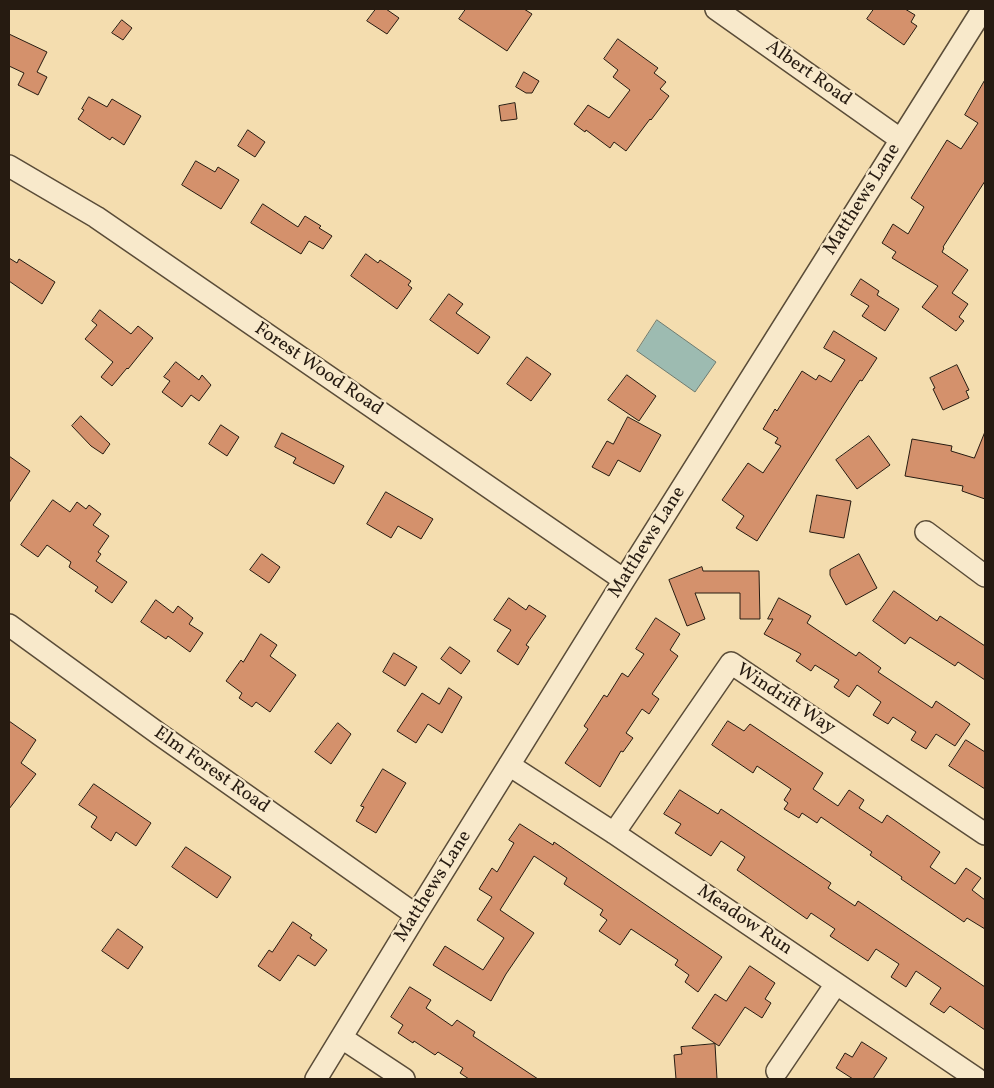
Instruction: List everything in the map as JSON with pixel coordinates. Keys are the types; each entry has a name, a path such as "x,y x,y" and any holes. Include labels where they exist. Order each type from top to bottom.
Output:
{"street":[{"name":"Albert Road","path":"716,9 900,139"},
{"name":"Matthews Lane","path":"316,1079 624,580 983,9"},
{"name":"Forest Wood Road","path":"9,166 96,217 624,580"},
{"path":"926,532 985,576"},
{"name":"Elm Forest Road","path":"9,625 158,734 416,915"},
{"name":"Windrift Way","path":"614,833 730,663 985,834"},
{"name":"Meadow Run","path":"509,766 614,833 977,1079"},
{"path":"778,1071 836,984"},
{"path":"342,1038 404,1079"}],"water":[{"path":"657,320 716,362 695,392 637,351"}],"building":[{"path":"376,9 386,9 399,18 387,34 367,21"},
{"path":"466,9 524,9 532,14 507,51 459,19"},
{"path":"874,9 905,9 915,15 911,22 917,26 904,45 867,19"},
{"path":"122,20 132,28 123,40 112,33"},
{"path":"9,34 47,52 37,72 47,77 38,95 18,85 24,73 9,66"},
{"path":"618,39 658,68 654,73 666,82 660,89 669,96 626,151 614,142 610,148 586,130 585,132 574,124 588,105 609,118 630,90 613,77 618,70 604,59"},
{"path":"524,72 539,81 532,93 526,93 516,87"},
{"path":"985,80 985,181 943,247 942,252 968,270 952,293 968,304 959,317 964,321 956,331 922,307 938,286 892,258 896,252 882,243 893,224 908,234 924,207 911,198 947,140 961,149 978,123 965,115"},
{"path":"89,97 107,107 112,99 141,116 124,145 112,137 110,140 78,119"},
{"path":"515,103 517,119 501,121 499,106"},
{"path":"248,130 265,142 255,157 238,146"},
{"path":"196,161 215,172 218,167 239,180 221,209 182,185"},
{"path":"263,204 298,227 305,216 332,236 323,249 309,241 301,254 251,223"},
{"path":"366,254 378,263 380,260 411,281 408,285 412,288 397,309 351,276"},
{"path":"9,258 17,263 19,259 55,282 42,304 9,281"},
{"path":"861,279 879,291 877,295 899,309 885,331 862,316 869,306 851,295"},
{"path":"449,294 463,304 456,313 490,337 478,354 430,320"},
{"path":"100,310 131,334 138,326 153,338 112,386 101,377 113,362 85,339 97,325 92,321"},
{"path":"834,331 877,358 862,381 860,380 757,541 736,528 744,516 722,500 748,463 763,473 781,446 775,443 778,438 763,429 775,409 777,411 802,371 816,380 819,375 831,382 845,360 824,348"},
{"path":"527,357 551,374 531,401 507,384"},
{"path":"176,362 199,380 202,375 211,385 199,401 191,395 182,407 162,392 170,381 164,377"},
{"path":"957,365 969,390 966,391 969,398 943,410 930,378"},
{"path":"627,375 656,396 639,421 608,400"},
{"path":"81,416 110,444 103,454 91,446 72,426"},
{"path":"628,417 661,435 640,472 618,460 609,476 592,467 607,441 613,444"},
{"path":"221,425 239,437 227,456 209,444"},
{"path":"985,432 985,499 962,491 963,486 905,476 912,439 952,446 951,451 974,458"},
{"path":"282,433 344,466 334,484 293,463 296,458 275,447"},
{"path":"869,436 890,465 857,489 836,460"},
{"path":"9,456 30,471 9,503"},
{"path":"386,492 433,519 421,539 398,526 391,538 367,524"},
{"path":"817,495 851,501 844,538 810,532"},
{"path":"53,500 70,512 77,502 86,509 89,505 101,514 93,525 109,536 98,552 101,554 96,561 127,582 112,603 95,591 98,587 69,567 71,562 47,545 38,557 21,545"},
{"path":"262,554 280,567 269,583 250,570"},
{"path":"859,554 877,588 846,605 830,575 830,570"},
{"path":"702,567 703,571 759,571 760,619 740,619 740,593 695,593 705,619 687,626 669,580"},
{"path":"894,591 937,621 940,616 985,646 985,680 958,662 955,666 910,637 905,644 873,621"},
{"path":"509,598 526,610 529,605 546,616 526,645 529,647 518,665 497,651 511,630 494,620"},
{"path":"779,598 811,616 807,623 856,656 859,652 881,668 878,672 932,708 936,701 970,724 955,746 936,734 926,749 911,740 916,732 893,717 888,724 873,715 881,702 857,685 849,697 834,687 839,680 815,665 811,671 796,661 801,654 764,634 773,619 768,619"},
{"path":"156,600 173,613 178,606 193,618 189,624 203,633 190,652 168,636 166,639 141,622"},
{"path":"656,618 680,634 670,650 678,656 652,694 659,699 649,714 642,709 626,733 633,738 623,752 621,751 600,787 565,763 588,729 584,726 604,695 607,697 622,673 628,677 644,654 636,649"},
{"path":"261,634 277,645 270,656 296,675 270,712 256,702 252,707 239,698 242,693 226,681 241,660 243,662"},
{"path":"450,647 470,661 461,674 441,659"},
{"path":"394,653 417,667 405,686 383,672"},
{"path":"449,688 462,697 442,733 428,724 416,743 397,731 422,693 439,704"},
{"path":"9,721 36,740 21,763 36,774 9,809"},
{"path":"728,721 744,731 750,724 823,773 813,789 838,806 849,790 864,800 859,808 882,823 887,815 940,852 930,867 955,884 966,868 981,878 972,890 985,900 985,929 967,918 964,922 901,879 902,877 870,855 872,852 821,817 817,823 802,813 799,818 784,809 788,803 784,800 791,789 757,766 753,773 712,745"},
{"path":"338,723 351,734 331,764 315,752"},
{"path":"966,740 985,752 985,789 949,766"},
{"path":"383,769 406,783 376,833 356,821 364,807 361,806"},
{"path":"94,784 151,823 136,846 116,832 111,841 91,827 97,817 79,805"},
{"path":"680,790 718,814 721,809 831,883 828,888 855,906 858,901 985,987 985,1030 950,1006 944,1013 930,1004 941,988 916,971 906,987 891,977 899,964 876,949 868,961 830,936 835,929 811,913 807,919 737,870 745,857 721,841 711,856 675,833 681,824 664,814"},
{"path":"520,824 553,845 554,842 722,957 698,992 685,982 689,975 675,965 678,960 631,929 620,945 599,931 607,920 600,915 603,910 564,884 567,878 534,856 500,910 534,933 506,974 491,1001 433,965 445,946 483,970 504,938 477,920 492,897 479,889 492,868 497,872 514,843 509,840"},
{"path":"186,847 231,877 217,898 172,867"},
{"path":"293,922 312,935 310,938 327,950 315,966 298,955 280,981 258,966 269,950 272,952"},
{"path":"118,929 143,947 128,969 102,951"},
{"path":"750,966 775,983 765,999 771,1003 762,1018 745,1007 719,1046 692,1028 715,994 726,1001"},
{"path":"410,987 431,1000 426,1008 452,1026 457,1020 475,1032 473,1036 538,1079 469,1079 460,1073 463,1068 438,1052 435,1055 398,1033 403,1025 391,1017"},
{"path":"862,1042 887,1058 873,1079 853,1079 836,1068 845,1053 852,1057"},
{"path":"715,1044 717,1079 676,1079 674,1055 682,1054 681,1047"}]}
